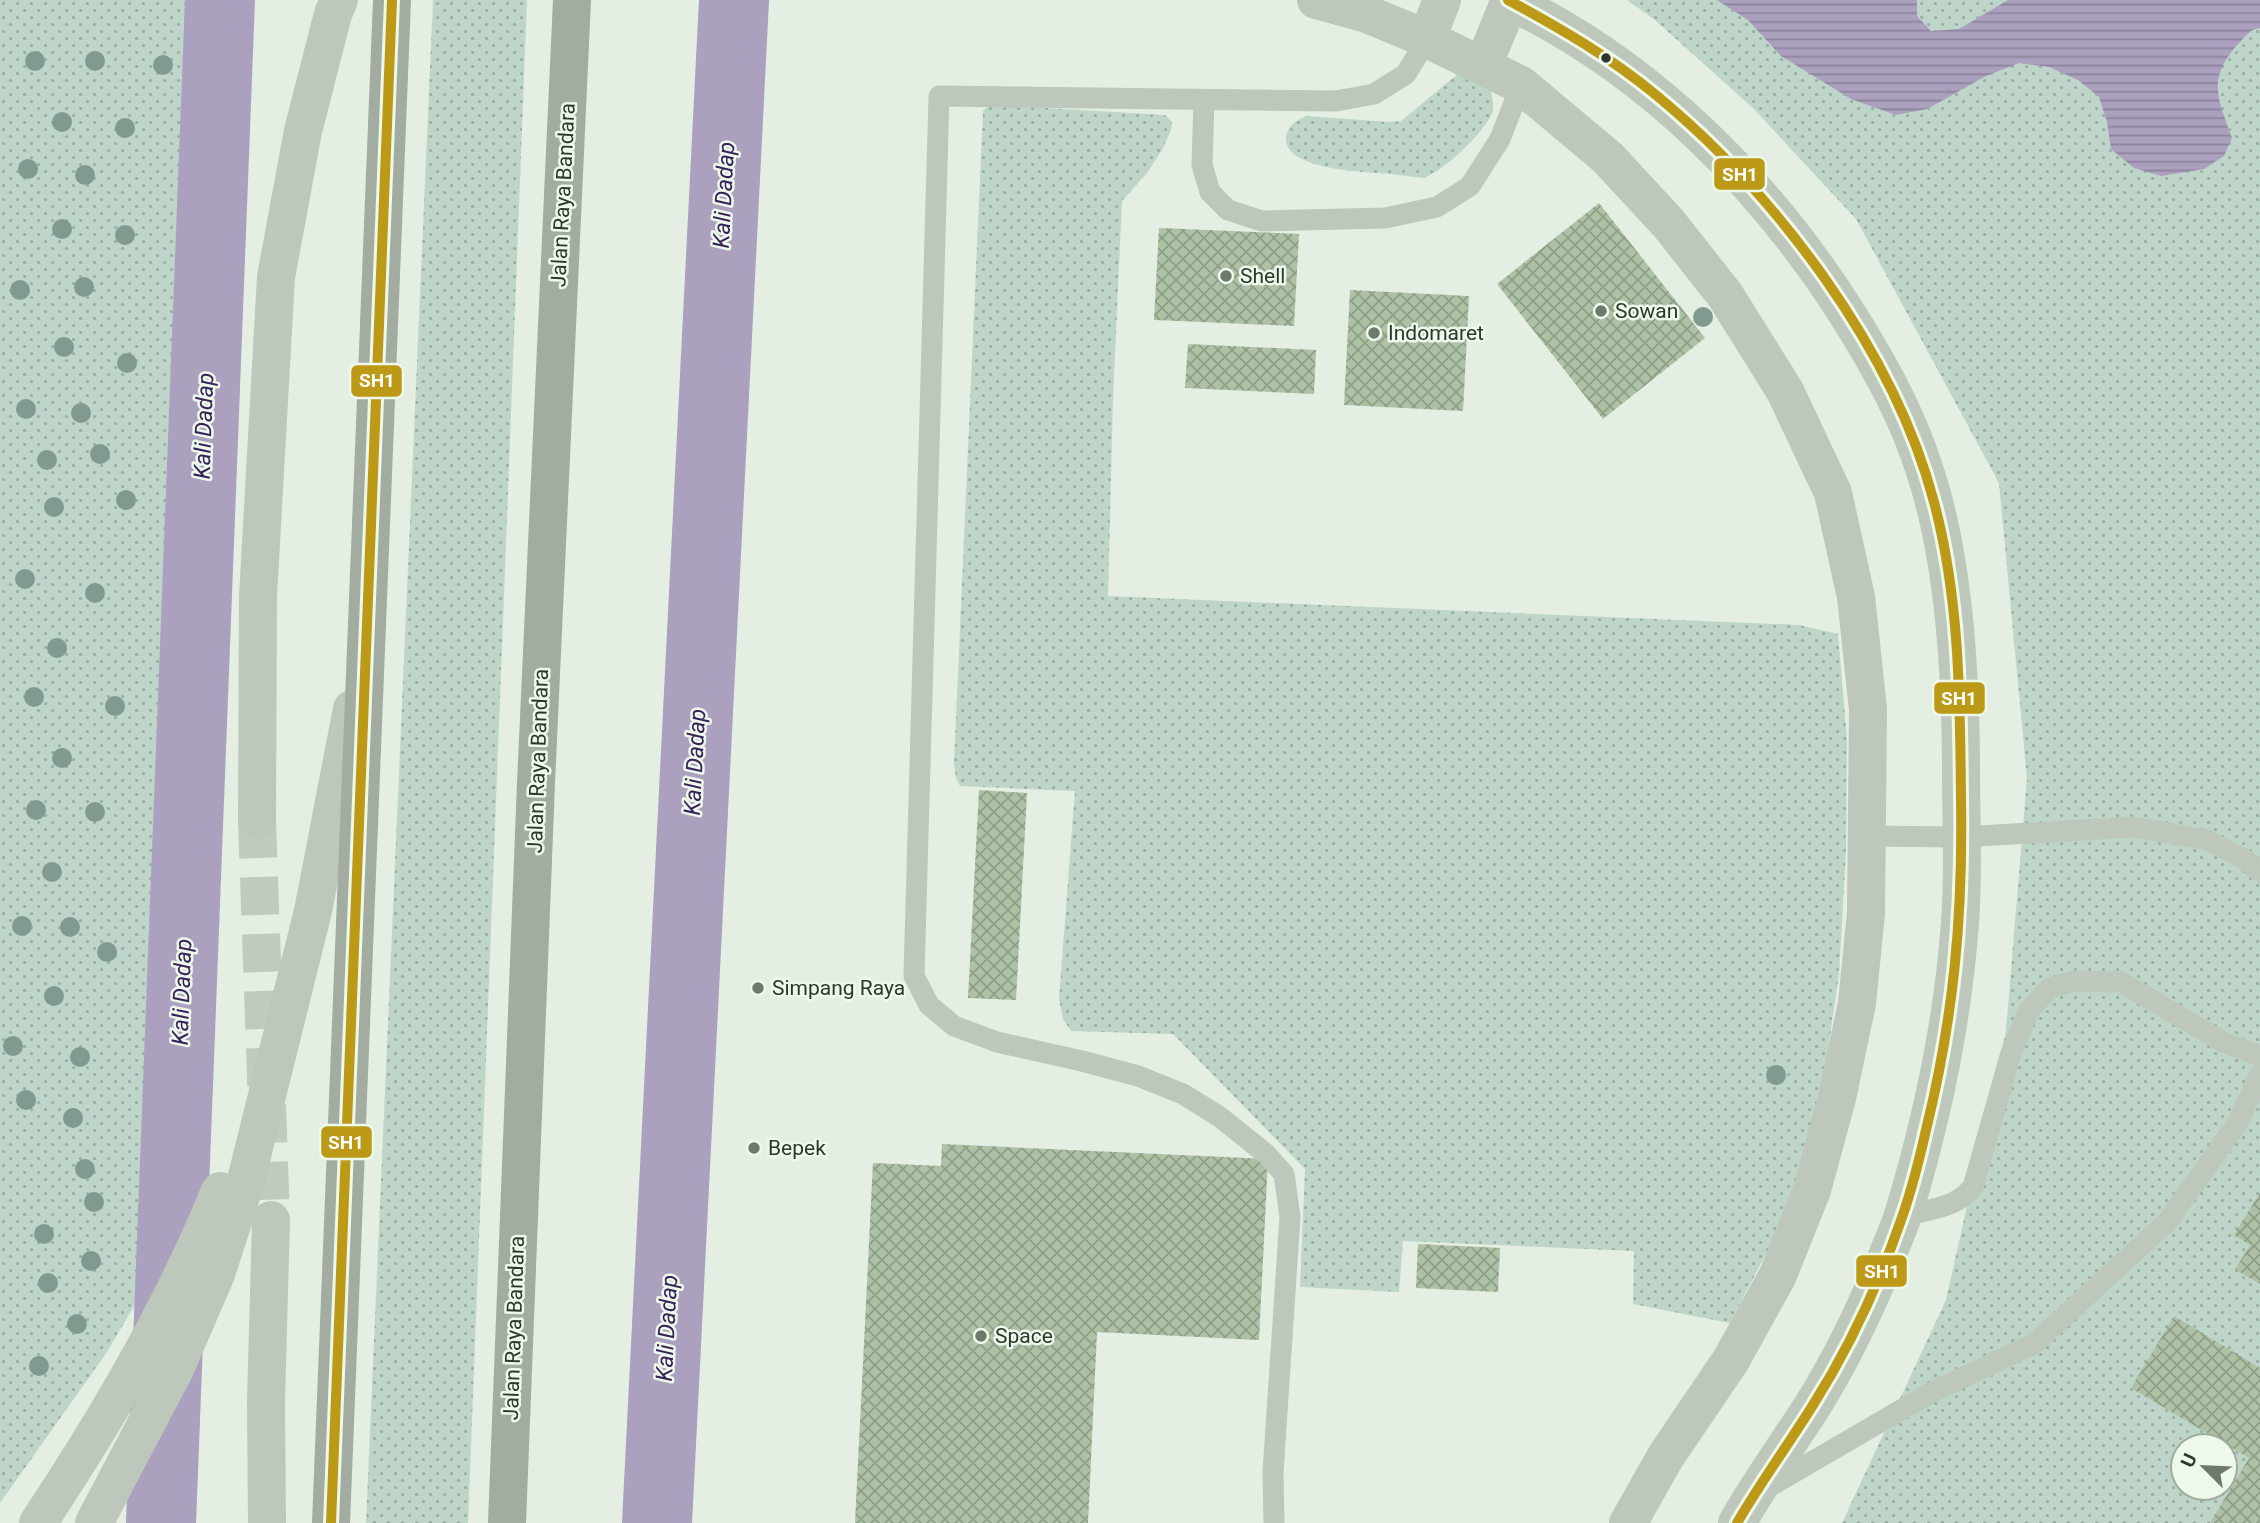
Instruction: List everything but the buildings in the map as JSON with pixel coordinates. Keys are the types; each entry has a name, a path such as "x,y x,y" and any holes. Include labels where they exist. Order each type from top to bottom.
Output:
{"main road":[{"path":"331,1523 392,0"},
{"name":"Jalan Raya Bandara","path":"507,1523 536,783 575,9"}],"street":[{"path":"257,820 258,596 276,277 303,131 339,0"},
{"path":"1316,0 1367,14 1427,39 1521,85 1608,158 1669,224 1717,285 1785,391 1833,493 1856,597 1868,709 1866,913 1857,1003 1837,1098 1812,1190 1778,1275 1731,1360 1666,1456 1628,1523"},
{"path":"1427,39 1443,0"},
{"path":"1483,66 1509,0 1558,25 1626,71 1709,141 1766,205 1828,285 1866,344 1898,401 1925,469 1939,523 1956,641 1961,713 1961,920 1951,1010 1932,1104 1902,1217 1858,1323 1815,1401 1744,1510"},
{"path":"93,1523 175,1369 216,1274 245,1184 313,911 368,631"},
{"path":"38,1523 99,1430 153,1336 208,1219 279,1042"},
{"path":"268,1523 266,1402 271,1220"}],"lane":[{"path":"1274,1523 1273,1472 1290,1217 1284,1174 1266,1154 1220,1117 1184,1094 1138,1076 1082,1060 997,1042 954,1026 929,1005 914,976 939,96 1336,101 1374,94 1406,74 1427,39"},
{"path":"1204,100 1202,166 1210,192 1228,210 1262,221 1385,218 1437,208 1470,186 1500,139 1521,85"},
{"path":"1866,836 1961,837 2134,827 2207,840 2244,859 2260,872"},
{"path":"1902,1217 1945,1207 1963,1199 1973,1188 2011,1053 2029,1010 2050,988 2074,981 2122,982 2223,1042 2260,1056"},
{"path":"1744,1510 1930,1393 2034,1344 2166,1222 2238,1122 2260,1074"}],"green space":[{"path":"0,0 194,0 144,1289 107,1352 0,1503"},
{"path":"433,0 527,0 468,1523 366,1523"},
{"path":"1627,0 2260,0 2260,1523 1842,1523 1946,1300 2006,1031 2027,778 1999,483 1856,219 1754,109 1655,20"},
{"path":"1459,73 1490,88 1493,110 1474,139 1452,160 1423,178 1329,168 1299,157 1289,149 1286,138 1288,130 1307,116 1401,121"},
{"path":"994,105 1165,115 1172,122 1162,150 1147,173 1122,201 1108,596 1799,625 1838,634 1847,740 1846,852 1839,974 1825,1070 1798,1181 1774,1238 1730,1323 1633,1304 1634,1251 1403,1241 1399,1292 1300,1287 1305,1169 1173,1034 1071,1031 1063,1019 1059,999 1075,791 960,786 954,764 983,111"},
{"path":"154,1494 153,1523 137,1523"}],"shaded area":[{"path":"1717,0 1917,0 1917,16 1931,31 1959,29 2008,0 2260,0 2260,28 2248,33 2222,67 2219,100 2232,138 2224,156 2204,169 2161,176 2134,168 2111,149 2107,122 2099,97 2078,80 2049,67 2019,63 1986,76 1927,109 1896,115 1851,99 1781,56 1748,20"}],"waterway":[{"name":"Kali Dadap","path":"161,1523 220,0"},
{"name":"Kali Dadap","path":"657,1523 734,0"}],"tunnel":[{"path":"257,820 271,1220"}],"transit line":[{"name":"SH1","path":"331,1523 392,0"},
{"name":"SH1","path":"1508,0 1584,44 1656,95 1701,135 1786,227 1825,279 1891,388 1915,445 1934,502 1949,575 1959,687 1960,884 1955,966 1936,1088 1908,1200 1891,1247 1851,1339 1804,1420 1737,1523"}],"place":[{"name":"Shell","path":"1226,276"},
{"name":"Sowan","path":"1601,311"},
{"name":"Indomaret","path":"1374,333"},
{"name":"Simpang Raya","path":"758,988"},
{"name":"Bepek","path":"754,1148"},
{"name":"Space","path":"981,1336"}]}
